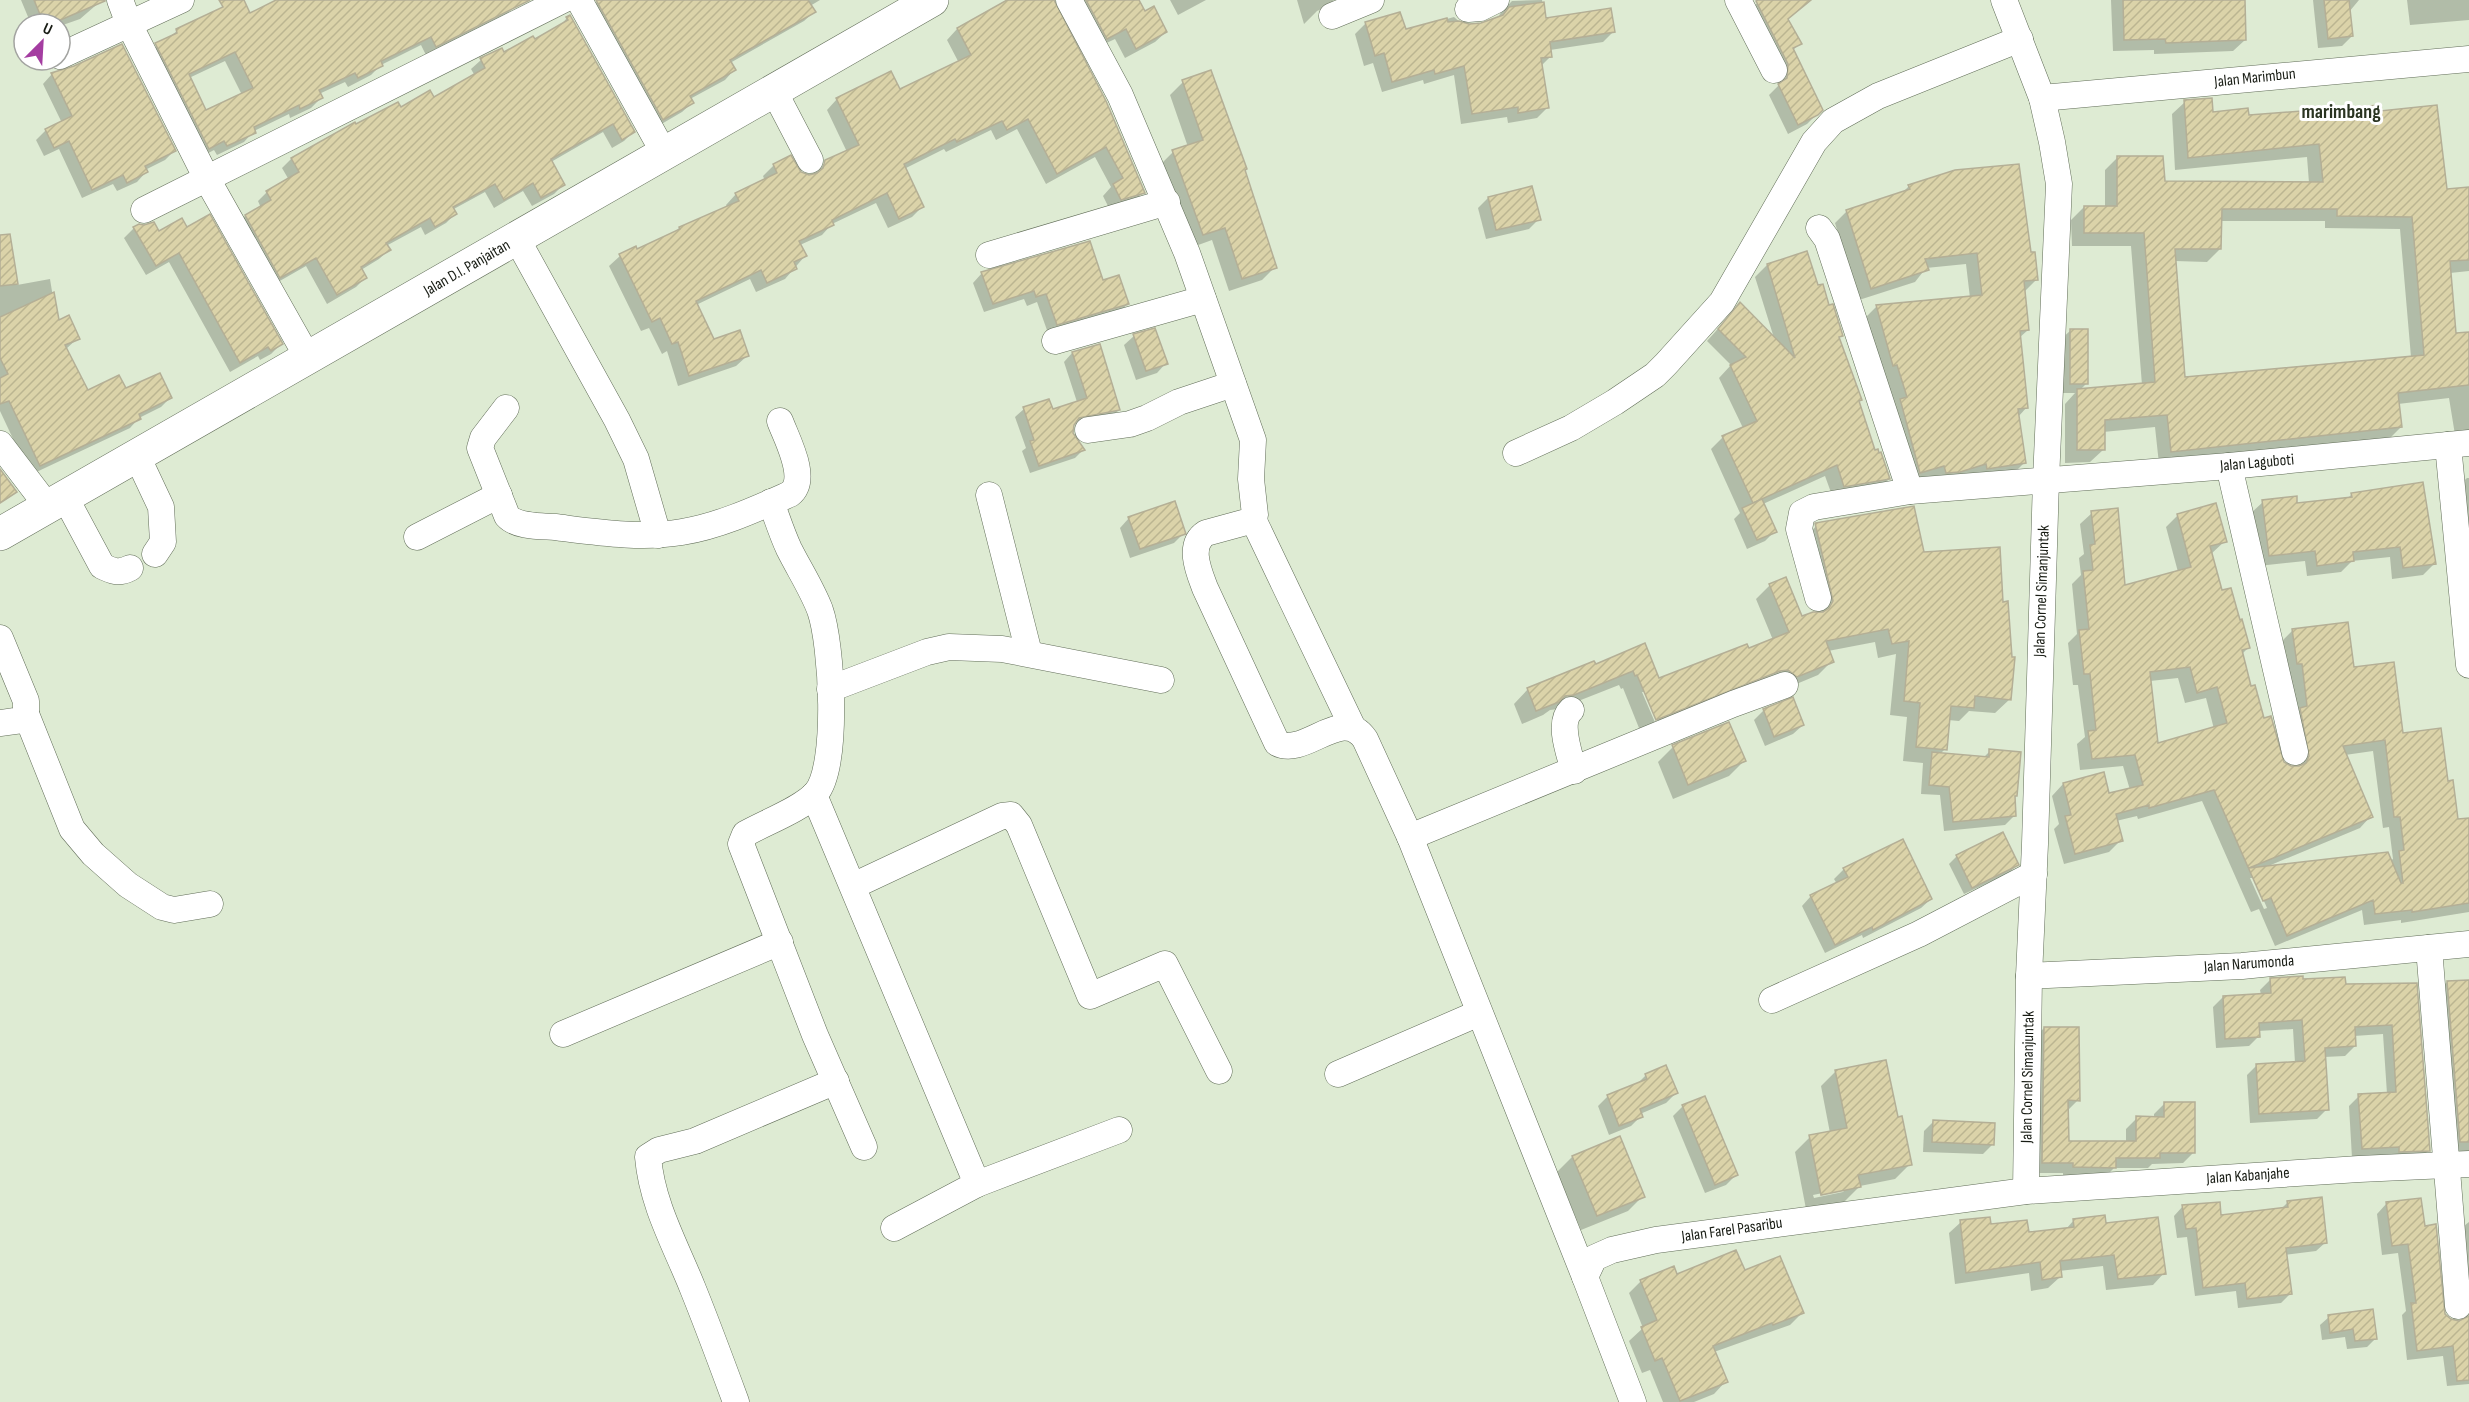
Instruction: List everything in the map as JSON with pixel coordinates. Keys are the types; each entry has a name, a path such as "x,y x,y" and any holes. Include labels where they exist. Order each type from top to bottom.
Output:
{"main road":[{"name":"Jalan D.I. Panjaitan","path":"0,534 932,0"}],"street":[{"path":"120,0 129,24 207,179 308,358"},
{"path":"72,50 181,0"},
{"path":"144,210 563,0"},
{"path":"579,0 664,153"},
{"path":"1069,0 1120,95 1167,202 1253,440 1251,489 1256,509 1253,519 1353,728"},
{"path":"1332,16 1371,0"},
{"path":"1468,9 1480,8 1496,0"},
{"path":"1738,0 1774,70"},
{"name":"Jalan Cornel Simanjuntak","path":"2004,0 2042,98 2059,184 2029,976 2026,1191"},
{"path":"1516,453 1571,428 1615,402 1655,375 1666,364 1722,302 1768,226 1814,142 1833,121 1878,96 2020,39"},
{"name":"Jalan Marimbun","path":"2042,98 2469,59"},
{"path":"774,91 810,160"},
{"path":"989,255 1167,202"},
{"path":"1819,228 1827,238 1910,491"},
{"path":"517,239 617,420 636,459 658,535"},
{"path":"1055,341 1203,299"},
{"path":"1088,430 1130,424 1179,402 1233,384"},
{"path":"506,408 483,438 480,448 507,516 517,522 598,532 658,535 701,528 790,494 798,482 780,421"},
{"path":"0,444 57,502 102,566 113,571 130,568"},
{"path":"2458,444 2469,665"},
{"name":"Jalan Laguboti","path":"1818,598 1799,529 1802,513 1814,507 1910,491 2229,466 2458,444"},
{"path":"137,456 161,507 163,542 155,554"},
{"path":"2229,466 2295,752"},
{"path":"417,537 499,495"},
{"path":"989,495 1029,653"},
{"path":"771,502 788,547 819,608 826,630 830,689 828,758 822,784 814,795 745,834 741,840 742,852 780,942 815,1035 864,1147"},
{"path":"1253,519 1202,535 1196,545 1197,566 1222,627 1274,740 1281,745 1293,746 1342,727 1353,728 1361,732 1365,739 1410,837 1634,1402"},
{"path":"0,638 26,701 26,714 72,829 119,879 152,902 174,910 210,904"},
{"path":"830,689 927,652 949,647 1002,649 1029,653 1161,680"},
{"path":"1410,837 1733,704 1785,685"},
{"path":"1571,710 1566,717 1564,727 1574,771"},
{"path":"0,723 22,720 26,714"},
{"path":"814,795 977,1184"},
{"path":"853,886 1002,816 1011,814 1019,825 1090,996 1165,964 1219,1071"},
{"path":"1772,1000 1919,934 2034,874"},
{"path":"562,1034 780,942"},
{"name":"Jalan Narumonda","path":"2029,976 2241,966 2469,944"},
{"path":"2429,948 2457,1164 2458,1306"},
{"path":"1338,1074 1479,1013"},
{"path":"736,1402 693,1288 662,1217 650,1178 648,1157 658,1150 695,1141 836,1081"},
{"path":"894,1228 977,1184 1119,1130"},
{"name":"Jalan Kabanjahe","path":"2026,1191 2457,1164"},
{"name":"Jalan Farel Pasaribu","path":"1585,1277 1594,1258 1602,1253 1630,1245 2026,1191"}],"building":[{"path":"34,0 105,0 72,15 72,12 39,12"},
{"path":"219,0 244,0 250,13 276,0 530,0 436,47 431,37 381,61 383,66 358,78 355,73 319,90 323,98 300,109 299,105 254,127 256,133 227,146 224,141 209,149 155,43 177,33 176,29 223,7","holes":["235,52 253,88 206,110 189,74"]},
{"path":"596,0 808,0 816,12 730,60 736,70 690,96 694,103 663,120"},
{"path":"1007,0 1054,0 1106,101 1145,193 1121,200 1113,184 1123,178 1106,147 1057,174 1028,119 1007,130 1002,121 957,142 955,139 904,164 924,207 899,219 887,193 832,220 834,225 799,241 807,256 794,262 797,269 767,283 761,270 696,301 714,339 740,330 749,356 689,376 678,342 672,344 660,318 652,322 619,254 636,246 637,249 680,229 679,227 739,201 735,193 777,173 773,164 791,155 801,172 809,175 817,173 823,168 825,160 859,145 836,98 891,71 900,89 971,55 957,28"},
{"path":"1086,0 1139,0 1145,11 1154,6 1167,32 1136,49 1126,29 1107,39"},
{"path":"1811,0 1788,19 1802,44 1793,48 1823,110 1798,125 1778,84 1787,78 1788,64 1756,1"},
{"path":"2123,0 2245,0 2246,40 2166,43 2165,39 2124,40"},
{"path":"2324,0 2349,0 2353,36 2328,39"},
{"path":"1544,2 1546,18 1611,8 1615,32 1550,42 1552,57 1541,58 1549,108 1518,113 1518,107 1472,114 1464,66 1435,74 1434,70 1392,82 1384,53 1375,56 1365,22 1400,12 1406,29 1447,18 1448,22 1481,23 1503,15 1509,7"},
{"path":"570,15 635,132 622,140 613,124 551,159 565,185 541,198 533,183 504,200 495,184 453,207 457,214 435,227 430,218 386,243 391,250 361,267 367,278 337,295 316,258 280,278 245,215 271,200 266,191 299,172 291,158 355,122 356,124 398,102 401,107 430,90 434,97 485,68 480,58 502,48 504,52 533,36 535,39 568,20 566,17"},
{"path":"122,44 176,151 145,166 148,172 127,183 123,175 92,190 69,141 54,148 45,129 72,116 51,73 72,72 74,66"},
{"path":"1211,70 1247,169 1245,170 1277,268 1242,279 1225,228 1203,235 1172,150 1203,140 1182,80"},
{"path":"2212,98 2213,112 2248,108 2249,115 2380,105 2380,111 2437,105 2447,189 2469,187 2469,260 2450,261 2456,333 2469,332 2469,385 2398,393 2402,427 2171,452 2167,415 2105,420 2105,450 2077,450 2077,389 2155,382 2144,233 2084,233 2084,206 2117,206 2117,156 2163,156 2165,181 2323,182 2319,144 2188,158 2184,100","holes":["2222,209 2337,209 2337,216 2412,217 2424,355 2185,377 2175,249 2221,249"]},
{"path":"2019,164 2031,252 2035,252 2038,280 2024,281 2029,330 2020,331 2028,408 2018,409 2026,463 1987,469 1986,464 1960,472 1946,473 1944,466 1920,473 1900,399 1907,397 1897,365 1893,366 1876,305 1982,295 1977,253 1925,259 1929,270 1871,289 1846,210 1910,189 1908,185 1955,170"},
{"path":"1532,186 1541,220 1496,230 1488,197"},
{"path":"210,214 283,344 271,351 268,347 240,363 179,253 156,266 133,227 154,222 159,231 182,218 187,227"},
{"path":"10,234 18,284 0,286 0,235"},
{"path":"1090,241 1103,280 1119,275 1129,304 1057,325 1046,294 1036,297 1034,291 993,304 981,272"},
{"path":"1807,251 1818,285 1823,284 1829,305 1833,304 1843,336 1839,337 1862,400 1859,401 1875,450 1878,449 1879,453 1881,452 1890,479 1844,487 1837,465 1753,503 1722,436 1757,421 1730,365 1746,357 1718,329 1740,302 1795,358 1767,264"},
{"path":"54,292 59,320 69,315 80,339 65,345 88,390 119,375 126,388 160,373 172,398 139,414 141,419 40,466 9,401 0,404 0,378 8,374 0,358 0,317"},
{"path":"1155,328 1168,364 1146,371 1133,334"},
{"path":"2070,329 2088,329 2088,384 2070,384"},
{"path":"1100,344 1120,410 1079,418 1074,425 1073,433 1085,450 1039,466 1030,441 1034,440 1023,407 1049,399 1053,409 1087,398 1072,352"},
{"path":"0,469 17,492 0,503"},
{"path":"2423,482 2436,564 2403,568 2400,547 2353,552 2354,561 2317,566 2315,551 2269,556 2262,500 2297,496 2297,503 2352,497 2351,493"},
{"path":"1762,499 1777,532 1757,540 1742,508"},
{"path":"1175,501 1186,534 1140,549 1128,517"},
{"path":"2216,503 2227,542 2210,546 2222,590 2231,588 2240,620 2242,619 2250,648 2242,650 2251,686 2255,685 2264,718 2271,716 2284,762 2291,766 2299,766 2306,763 2309,756 2300,708 2307,706 2302,664 2297,664 2292,629 2348,622 2354,667 2394,662 2403,733 2441,728 2448,781 2453,780 2458,819 2469,818 2469,903 2412,912 2412,910 2375,914 2373,900 2287,936 2271,898 2263,901 2214,790 2149,808 2149,805 2116,814 2123,841 2075,854 2065,816 2071,815 2063,783 2104,772 2109,793 2143,785 2135,755 2092,759 2088,731 2096,730 2090,674 2084,674 2079,630 2089,629 2083,571 2093,570 2090,545 2095,544 2091,511 2118,508 2125,585 2191,567 2177,514","holes":["2190,667 2197,693 2217,687 2227,723 2158,743 2150,672","2385,740 2394,817 2400,817 2404,850 2399,851 2403,883 2401,883 2388,852 2249,868 2373,817 2343,746"]},
{"path":"1914,506 1924,552 2000,547 2003,602 2008,601 2012,657 2015,657 2011,700 1975,696 1974,708 1951,706 1947,750 1916,747 1920,703 1904,701 1909,641 1892,644 1888,629 1826,641 1834,662 1797,677 1788,670 1780,671 1656,720 1637,675 1635,676 1633,671 1574,695 1565,696 1559,702 1536,711 1527,688 1594,661 1596,664 1645,643 1659,678 1747,644 1749,648 1789,632 1769,584 1786,577 1802,616 1813,612 1823,612 1833,601 1815,523"},
{"path":"1793,697 1804,725 1774,737 1763,709"},
{"path":"1729,722 1746,761 1688,785 1672,745"},
{"path":"1989,749 2021,752 2017,796 2015,796 2016,816 1953,822 1949,787 1929,785 1932,752 1989,757"},
{"path":"2003,832 2019,865 1972,888 1956,855"},
{"path":"1903,839 1932,899 1873,930 1872,927 1835,945 1810,895 1848,877 1843,868"},
{"path":"2303,976 2303,979 2345,977 2346,984 2417,983 2430,1151 2399,1152 2399,1147 2362,1149 2358,1094 2396,1092 2392,1025 2355,1027 2356,1046 2325,1048 2329,1110 2259,1114 2256,1064 2305,1061 2302,1020 2259,1023 2260,1037 2225,1039 2223,996 2271,993 2270,978"},
{"path":"2469,980 2469,1142 2460,1142 2447,981"},
{"path":"2044,1027 2079,1027 2080,1101 2068,1100 2069,1141 2136,1141 2136,1116 2164,1117 2164,1102 2195,1102 2195,1153 2160,1153 2160,1158 2116,1158 2116,1168 2073,1167 2073,1163 2042,1163"},
{"path":"1886,1060 1898,1117 1902,1116 1912,1165 1858,1175 1861,1187 1821,1195 1809,1135 1847,1128 1835,1070"},
{"path":"1666,1065 1678,1093 1640,1109 1643,1117 1619,1126 1607,1095 1647,1079 1645,1074"},
{"path":"1705,1096 1738,1175 1715,1185 1682,1105"},
{"path":"1933,1120 1995,1123 1994,1145 1932,1142"},
{"path":"1620,1136 1645,1197 1597,1216 1572,1156"},
{"path":"2322,1197 2327,1243 2286,1248 2292,1294 2247,1299 2245,1283 2203,1288 2196,1228 2186,1229 2182,1205 2220,1202 2221,1215 2288,1207 2287,1201"},
{"path":"2421,1198 2425,1226 2436,1224 2445,1314 2459,1321 2469,1316 2469,1380 2457,1381 2453,1346 2417,1351 2411,1303 2416,1303 2408,1244 2392,1246 2386,1202"},
{"path":"2105,1215 2106,1223 2158,1217 2166,1274 2118,1279 2114,1255 2060,1261 2062,1277 2042,1280 2040,1262 1966,1273 1960,1220 1990,1217 1991,1224 2027,1220 2029,1232 2074,1227 2073,1219"},
{"path":"1736,1250 1745,1270 1780,1256 1804,1313 1713,1346 1728,1382 1680,1401 1662,1358 1655,1361 1641,1327 1657,1320 1640,1280 1674,1266 1677,1274"},
{"path":"2373,1309 2377,1339 2355,1341 2353,1329 2330,1333 2328,1315"}],"district":[{"name":"marimbang","path":"2341,112"}]}
